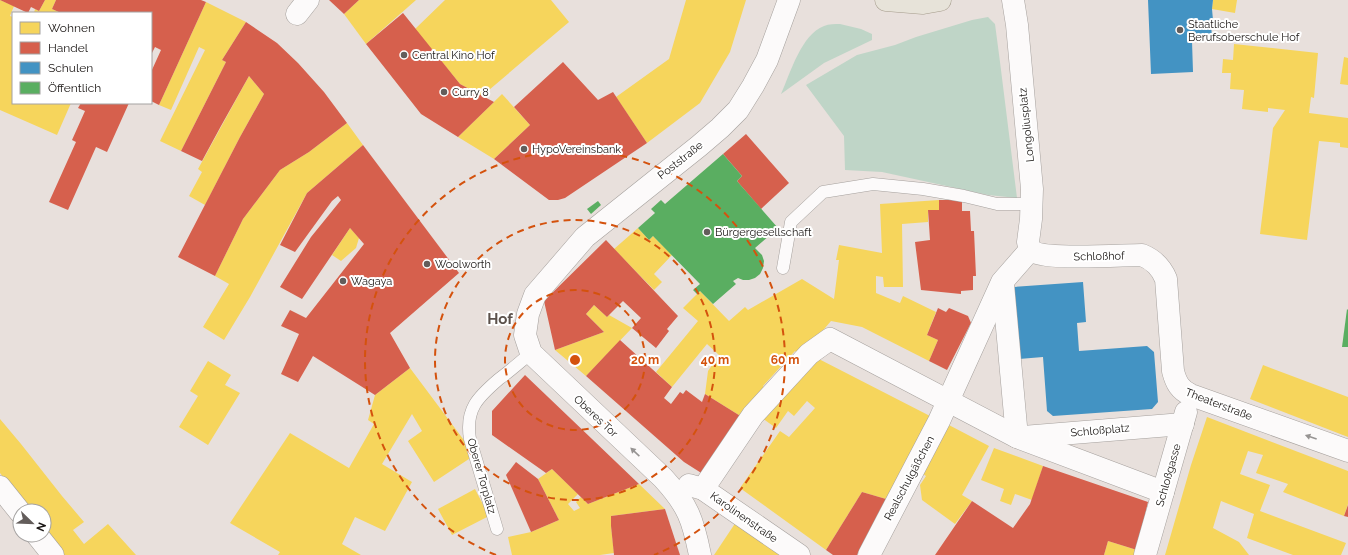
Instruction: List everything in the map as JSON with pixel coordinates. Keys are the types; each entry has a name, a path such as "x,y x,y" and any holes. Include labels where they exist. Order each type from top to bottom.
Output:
{"main road":[{"path":"886,0 923,3 940,0"}],"street":[{"name":"Poststraße","path":"530,353 526,342 526,331 528,314 535,294 585,238 699,146 738,110 767,60 789,0"},
{"name":"Longoliusplatz","path":"1013,0 1017,25 1031,174 1032,204 1028,242 1030,250"},
{"name":"Schloßhof","path":"1030,250 1040,255 1055,256 1142,255 1154,261 1162,271"},
{"path":"948,401 1002,282 1030,250"},
{"name":"Theaterstraße","path":"1162,271 1166,279 1168,290 1173,371 1177,384 1181,390 1191,395 1348,450"},
{"path":"1002,282 1017,437"},
{"path":"703,489 753,415 809,354 830,339 1017,437 1163,492"},
{"name":"Oberes Tor","path":"530,353 676,492 690,516 700,555"},
{"name":"Schloßgasse","path":"1145,555 1191,395"},
{"name":"Realschulgäßchen","path":"869,555 940,421 948,401"},
{"name":"Schloßplatz","path":"1017,437 1183,424"},
{"name":"Karolinenstraße","path":"663,478 703,489 799,555"},
{"path":"0,487 13,503"},
{"path":"43,543 53,555"}],"lane":[{"path":"783,268 791,222 824,192 874,184 923,189 964,196 996,204 1032,204"},
{"name":"Oberer Torplatz","path":"497,529 470,439 468,429 470,413 481,394 530,353"}],"green space":[{"path":"988,17 995,24 1017,198 988,195 882,172 845,170 844,136 806,85 857,55 895,45 972,20"},
{"path":"830,24 840,24 861,29 872,34 872,40 824,63 781,94 793,65 809,37 824,26"}],"building: Wohnen":[{"path":"0,0 14,6 10,16 12,17 12,104 71,104 57,135 0,110"},
{"path":"45,0 56,0 52,9 59,12 34,12 35,9 39,11"},
{"path":"359,0 416,0 366,44 344,14"},
{"path":"445,0 551,0 569,22 489,90 486,98 460,84 415,29"},
{"path":"686,0 746,0 730,52 700,103 647,143 616,97 669,59"},
{"path":"1213,0 1237,0 1235,13 1212,9"},
{"path":"206,2 246,22 222,60 226,62 181,151 160,141 205,50 199,47 171,110 159,105"},
{"path":"1234,44 1318,53 1314,98 1311,97 1309,113 1348,118 1348,148 1340,147 1340,143 1319,141 1307,240 1260,234 1273,128 1285,110 1268,108 1268,112 1242,109 1244,90 1230,89 1231,73 1222,73 1223,59 1233,60"},
{"path":"1344,57 1348,58 1348,85 1340,84"},
{"path":"249,76 264,94 205,205 189,196 202,172 198,169"},
{"path":"502,94 530,125 494,159 458,137"},
{"path":"347,123 363,145 307,193 250,297 224,340 203,327 229,284 215,276 243,219 280,170 309,152"},
{"path":"939,200 939,210 928,210 928,222 902,224 903,287 884,287 883,277 876,276 876,293 900,303 903,296 936,312 927,335 938,340 929,361 862,327 831,321 801,356 795,351 763,386 766,390 742,417 705,394 708,371 719,355 707,344 672,387 656,372 698,321 683,308 700,291 729,321 745,307 748,310 802,279 834,299 839,260 836,260 839,245 882,253 880,204"},
{"path":"350,228 359,238 356,248 341,261 332,255"},
{"path":"638,228 649,240 653,236 672,255 654,274 662,282 654,290 614,249"},
{"path":"594,305 607,317 609,315 632,328 586,376 555,350 604,332 586,314"},
{"path":"813,356 930,416 886,499 862,492 826,550 740,488 780,431 789,437 815,408 807,401 794,416 788,411 776,428 759,416"},
{"path":"208,361 231,375 225,385 240,393 208,445 179,427 198,396 190,391"},
{"path":"1263,365 1348,397 1348,437 1250,399"},
{"path":"410,368 475,455 434,482 408,441 422,431 412,414 382,464 412,482 385,531 355,517 342,544 361,555 278,555 280,552 230,523 290,433 349,468 374,424 368,420 375,395"},
{"path":"1207,417 1348,471 1348,504 1344,516 1283,492 1288,484 1256,473 1263,455 1248,451 1240,474 1270,485 1260,511 1346,543 1341,555 1293,555 1247,538 1254,514 1221,501 1213,528 1239,542 1249,555 1165,555 1191,465"},
{"path":"0,419 84,522 73,530 84,544 108,524 136,555 63,555 52,542 52,503 23,503 0,473"},
{"path":"947,424 989,446 962,495 972,501 955,524 922,500 920,485 926,476 923,474"},
{"path":"994,448 1043,466 1032,500 1015,494 1011,505 1000,501 1004,489 981,480"},
{"path":"552,469 578,494 568,504 574,511 580,508 576,502 581,497 588,504 639,484 665,509 611,516 614,553 600,555 512,555 508,537 531,532 559,520 538,479"},
{"path":"475,489 489,516 452,535 438,509"},
{"path":"736,522 780,555 714,555"},
{"path":"1108,541 1137,550 1136,555 1104,555"}],"building: Handel":[{"path":"0,0 45,0 39,11 31,7 28,12"},
{"path":"56,0 201,0 206,2 159,105 152,102 152,70 161,50 155,47 152,53 152,12 59,12 52,9"},
{"path":"329,0 359,0 344,14"},
{"path":"403,13 460,84 494,102 458,137 421,114 366,44"},
{"path":"246,22 277,43 298,63 324,92 347,123 309,152 280,170 243,219 215,276 178,257 264,94 249,76 202,161 181,151 226,62 222,60"},
{"path":"563,62 598,100 613,92 647,143 565,198 549,200 494,159 530,125 514,107"},
{"path":"80,104 129,104 107,152 96,147 68,210 49,202 76,142 72,140 85,111 78,108"},
{"path":"746,134 789,183 761,209 737,181 742,176 723,154"},
{"path":"363,145 459,273 390,333 410,368 375,395 313,356 298,382 281,374 299,334 281,326 290,310 306,318 364,244 350,228 302,299 280,287 311,237 341,200 338,196 332,201 295,252 280,245 307,193"},
{"path":"939,200 962,200 962,211 970,211 971,231 974,231 976,276 973,276 973,290 961,291 961,294 921,290 915,242 930,240 928,210 939,210"},
{"path":"606,240 678,316 667,329 669,331 656,348 632,328 641,318 623,301 607,317 594,305 586,314 604,332 555,350 544,301"},
{"path":"938,308 946,312 949,308 968,316 971,323 947,370 929,361 938,340 927,335"},
{"path":"620,340 672,387 664,398 671,404 680,392 683,394 686,390 702,402 705,394 742,417 706,476 684,462 586,376"},
{"path":"525,375 639,484 588,504 552,469 546,473 492,435 492,411"},
{"path":"516,462 538,479 559,520 531,532 506,475"},
{"path":"1043,466 1148,502 1137,550 1108,541 1104,555 935,555 972,501 1013,528 1030,504"},
{"path":"862,492 886,499 857,555 833,555 826,550"},
{"path":"1348,505 1348,517 1344,516"},
{"path":"665,509 680,555 614,555 611,516"}],"building: Schulen":[{"name":"Staatliche Berufsoberschule Hof","path":"1148,0 1213,0 1213,20 1211,21 1212,40 1192,41 1193,72 1151,74"},
{"path":"1083,282 1086,322 1077,323 1079,351 1147,346 1154,352 1158,402 1152,409 1053,416 1047,411 1043,357 1019,359 1014,287"}],"building: Öffentlich":[{"name":"Bürgergesellschaft","path":"723,154 742,176 737,181 778,228 755,248 762,255 764,261 760,274 749,280 738,278 733,281 736,284 713,304 700,291 697,294 693,290 700,284 653,236 649,240 638,228 655,213 651,209 661,200 665,204"},
{"path":"598,201 601,205 591,214 587,209"},
{"path":"1347,309 1348,347 1342,347"}],"place":[{"name":"Staatliche Berufsoberschule Hof","path":"1180,30"},
{"name":"Central Kino Hof","path":"404,55"},
{"name":"Curry 8","path":"444,92"},
{"name":"HypoVereinsbank","path":"524,149"},
{"name":"Bürgergesellschaft","path":"707,232"},
{"name":"Woolworth","path":"427,264"},
{"name":"Wagaya","path":"343,281"}],"district":[{"name":"Hof","path":"500,319"}]}
